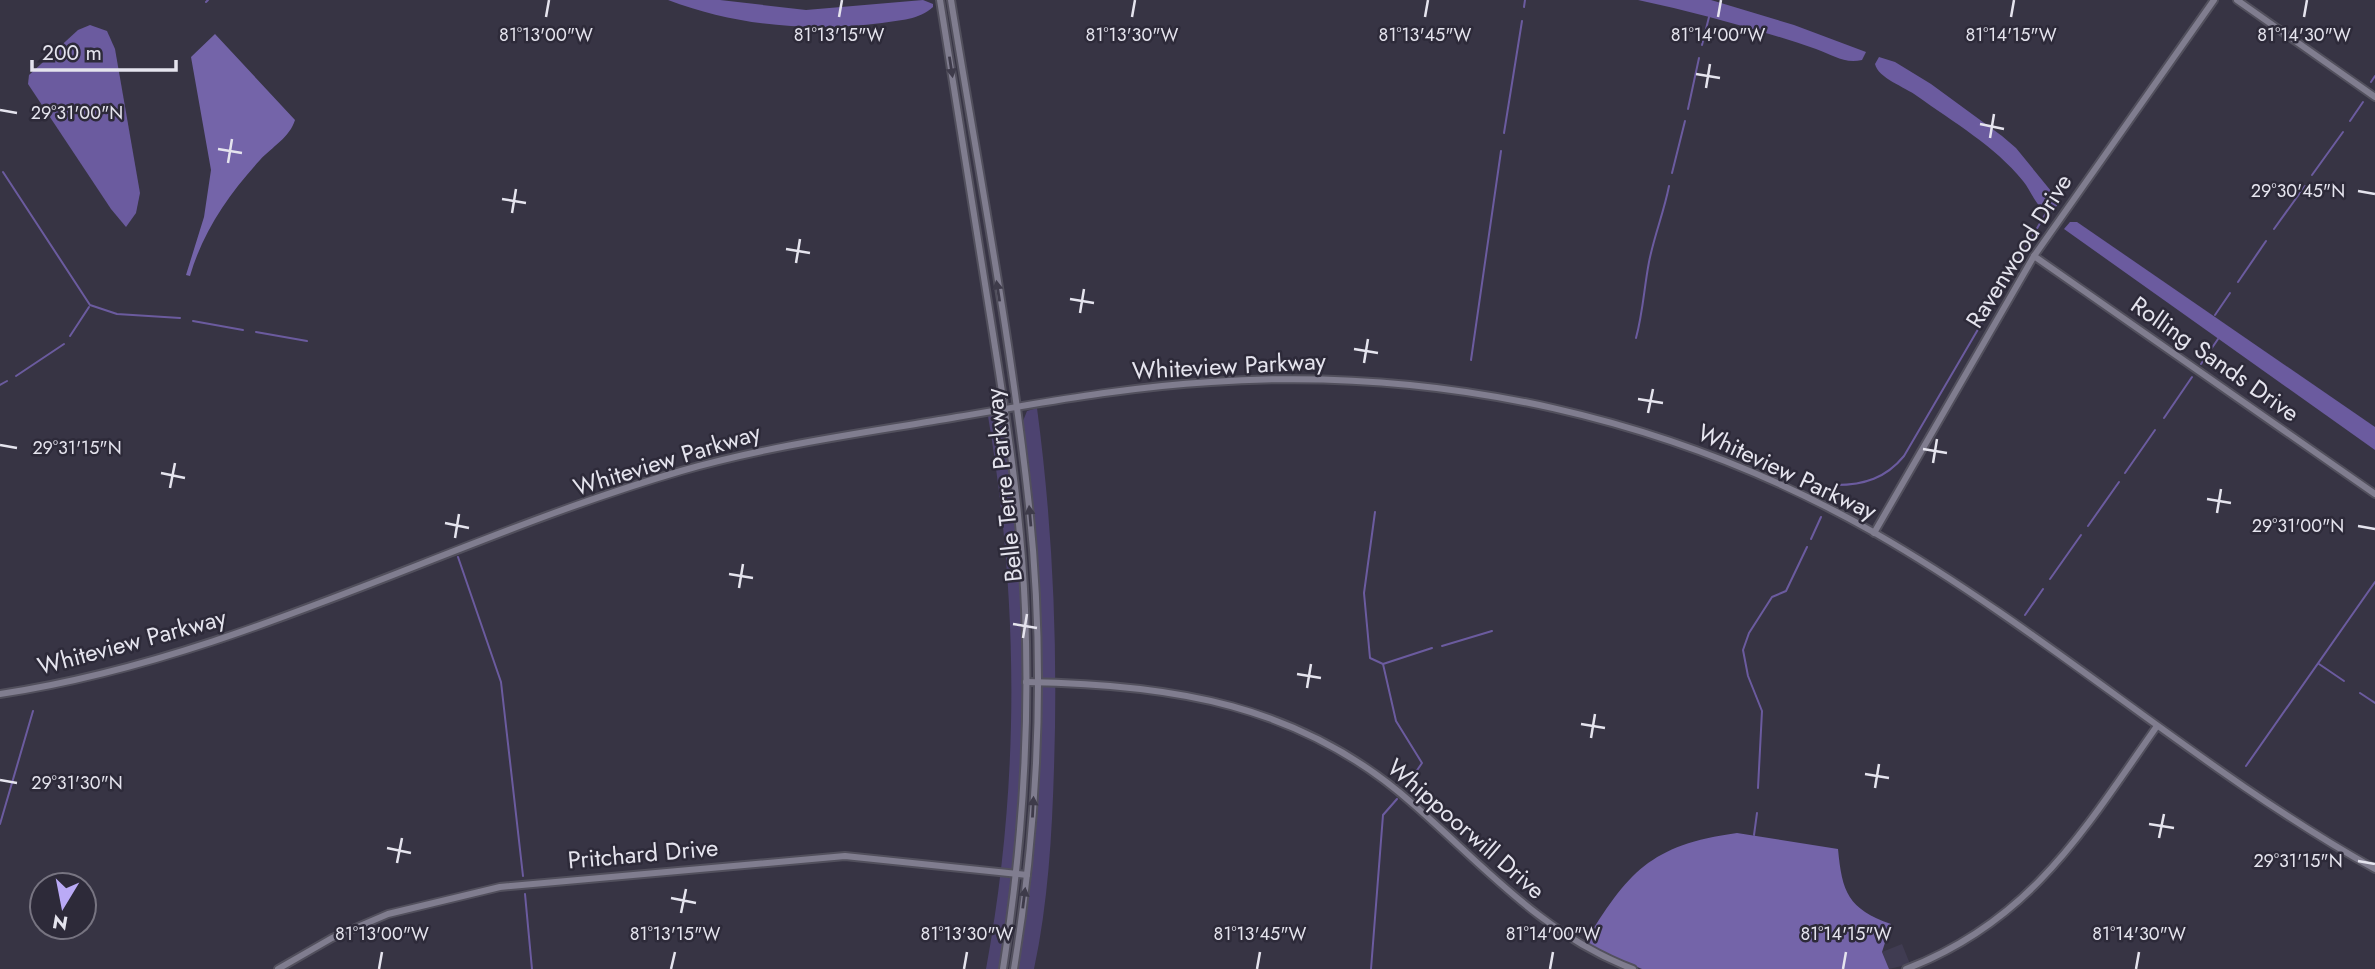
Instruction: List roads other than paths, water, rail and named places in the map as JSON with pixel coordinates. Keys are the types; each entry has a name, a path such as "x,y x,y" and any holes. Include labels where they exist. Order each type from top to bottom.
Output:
{"street":[{"name":"Belle Terre Parkway","path":"940,0 1006,409 1021,539 1026,682 1024,770 1016,873 1003,969"},
{"name":"Belle Terre Parkway","path":"951,0 1016,408 1029,507 1038,682 1033,811 1014,969"},
{"name":"Ravenwood Drive","path":"1874,533 2034,256 2214,0"},
{"path":"2237,0 2375,97"},
{"name":"Rolling Sands Drive","path":"2034,256 2375,495"},
{"name":"Whiteview Parkway","path":"0,694 93,677 191,651 587,503 687,469 770,449 1158,386 1258,379 1362,380 1458,390 1568,411 1671,441 1784,486 1874,533 1943,576 2287,816 2375,869"},
{"name":"Whippoorwill Drive","path":"1026,682 1108,683 1176,691 1247,710 1311,737 1349,758 1405,797 1534,914 1589,949 1633,969"},
{"path":"1906,969 1970,938 2032,890 2073,846 2157,726"},
{"name":"Pritchard Drive","path":"278,969 332,938 388,914 491,888 845,856 1027,875"}],"waterway":[{"path":"1524,7 1525,0"},
{"path":"1702,45 1709,17"},
{"path":"1504,133 1522,21"},
{"path":"1688,109 1699,58"},
{"path":"2371,82 2375,76"},
{"path":"2350,121 2363,102"},
{"path":"1672,173 1685,121"},
{"path":"2312,175 2343,132"},
{"path":"1471,360 1501,151"},
{"path":"3,172 90,305 117,314 180,318"},
{"path":"1636,338 1651,252 1669,186"},
{"path":"2274,229 2305,186"},
{"path":"1836,485 1856,484 1874,479 1890,470 1904,456 2046,213"},
{"path":"2238,282 2266,241"},
{"path":"2215,315 2230,293"},
{"path":"70,336 89,307"},
{"path":"193,321 243,330"},
{"path":"256,332 307,341"},
{"path":"2201,364 2218,339"},
{"path":"16,376 64,344"},
{"path":"2164,418 2192,377"},
{"path":"0,385 7,381"},
{"path":"2125,473 2155,430"},
{"path":"2088,526 2119,482"},
{"path":"1375,512 1364,593 1370,658 1383,664 1396,721 1422,763 1405,788"},
{"path":"1811,539 1821,517"},
{"path":"2050,579 2081,535"},
{"path":"1758,788 1762,711 1748,676 1743,650 1749,633 1772,597 1786,591 1807,547"},
{"path":"458,557 501,682 523,876"},
{"path":"2246,766 2375,582"},
{"path":"2025,615 2043,589"},
{"path":"1442,646 1492,631"},
{"path":"1383,664 1432,648"},
{"path":"2319,664 2344,681"},
{"path":"2360,693 2375,703"},
{"path":"0,824 33,711"},
{"path":"1371,969 1383,815 1397,799"},
{"path":"1754,835 1757,813"},
{"path":"525,894 532,969"}]}
